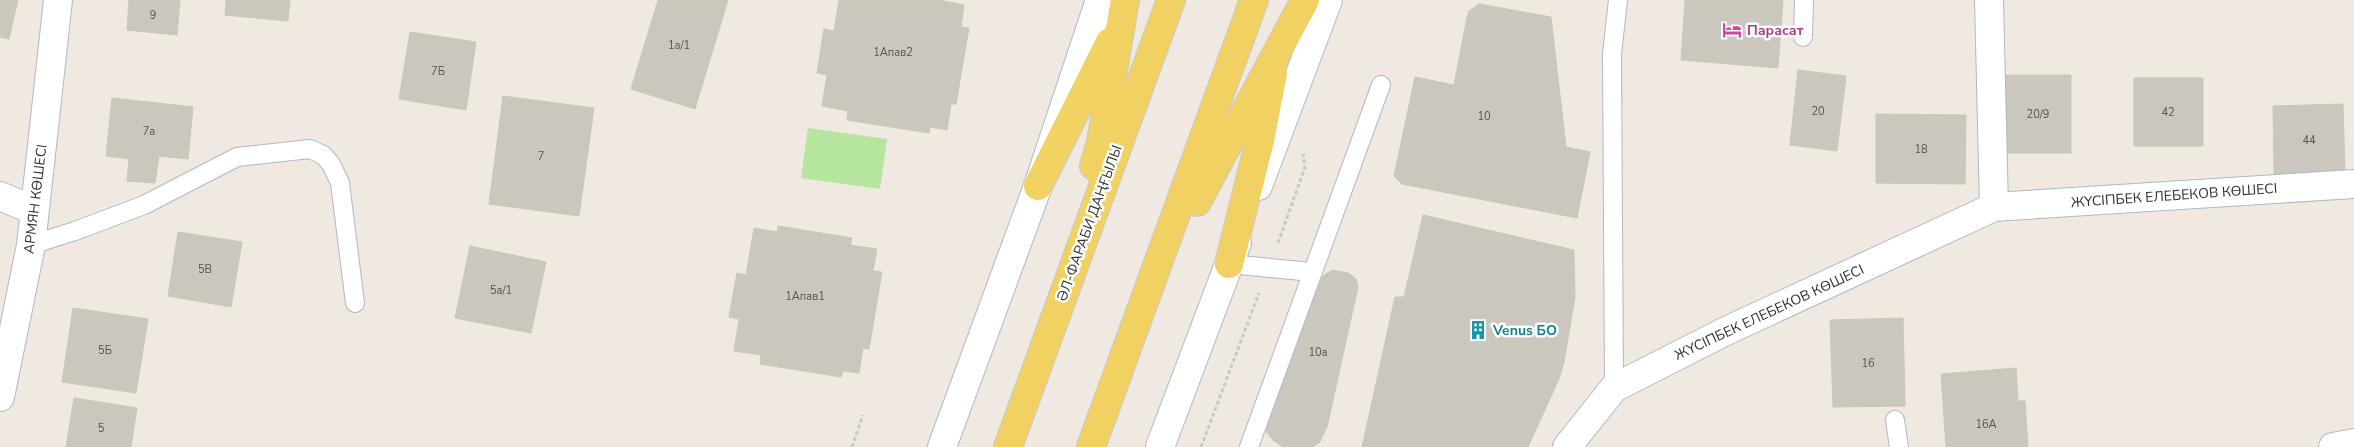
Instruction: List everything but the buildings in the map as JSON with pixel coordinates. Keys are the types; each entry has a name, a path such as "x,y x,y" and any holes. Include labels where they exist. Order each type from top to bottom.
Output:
{"main road":[{"name":"ӘЛ-ФАРАБИ ДАҢҒЫЛЫ","path":"1008,447 1171,0"},
{"path":"1091,447 1254,0"},
{"path":"1229,264 1260,140 1287,0"},
{"path":"1105,409 1206,181 1278,46 1305,0"},
{"path":"1038,186 1126,6"},
{"path":"1031,383 1101,142 1126,6"}],"street":[{"name":"АРМЯН КӨШЕСІ","path":"0,397 31,245 33,210 58,0"},
{"path":"942,447 1038,186 1100,0"},
{"path":"1160,447 1328,0"},
{"path":"1989,0 1994,207"},
{"name":"ЖҮСІПБЕК ЕЛЕБЕКОВ КӨШЕСІ","path":"1567,447 1614,388 1726,331 1994,207 2354,184"},
{"path":"0,196 33,210"},
{"path":"2333,447 2354,443"}],"lane":[{"path":"1614,388 1612,54 1617,0"},
{"path":"1803,37 1804,0"},
{"path":"1249,447 1381,85"},
{"path":"31,245 144,205 237,157 310,149 323,155 331,164 340,182 355,303"},
{"path":"1229,264 1312,272"},
{"path":"1895,420 1899,447"}],"path":[{"path":"1201,447 1305,167 1303,151"},
{"path":"852,447 863,415"}],"green space":[{"path":"808,128 887,139 880,189 801,178"}],"place":[{"name":"Парасат","path":"1732,30"},
{"name":"Venus БО","path":"1478,330"}]}
